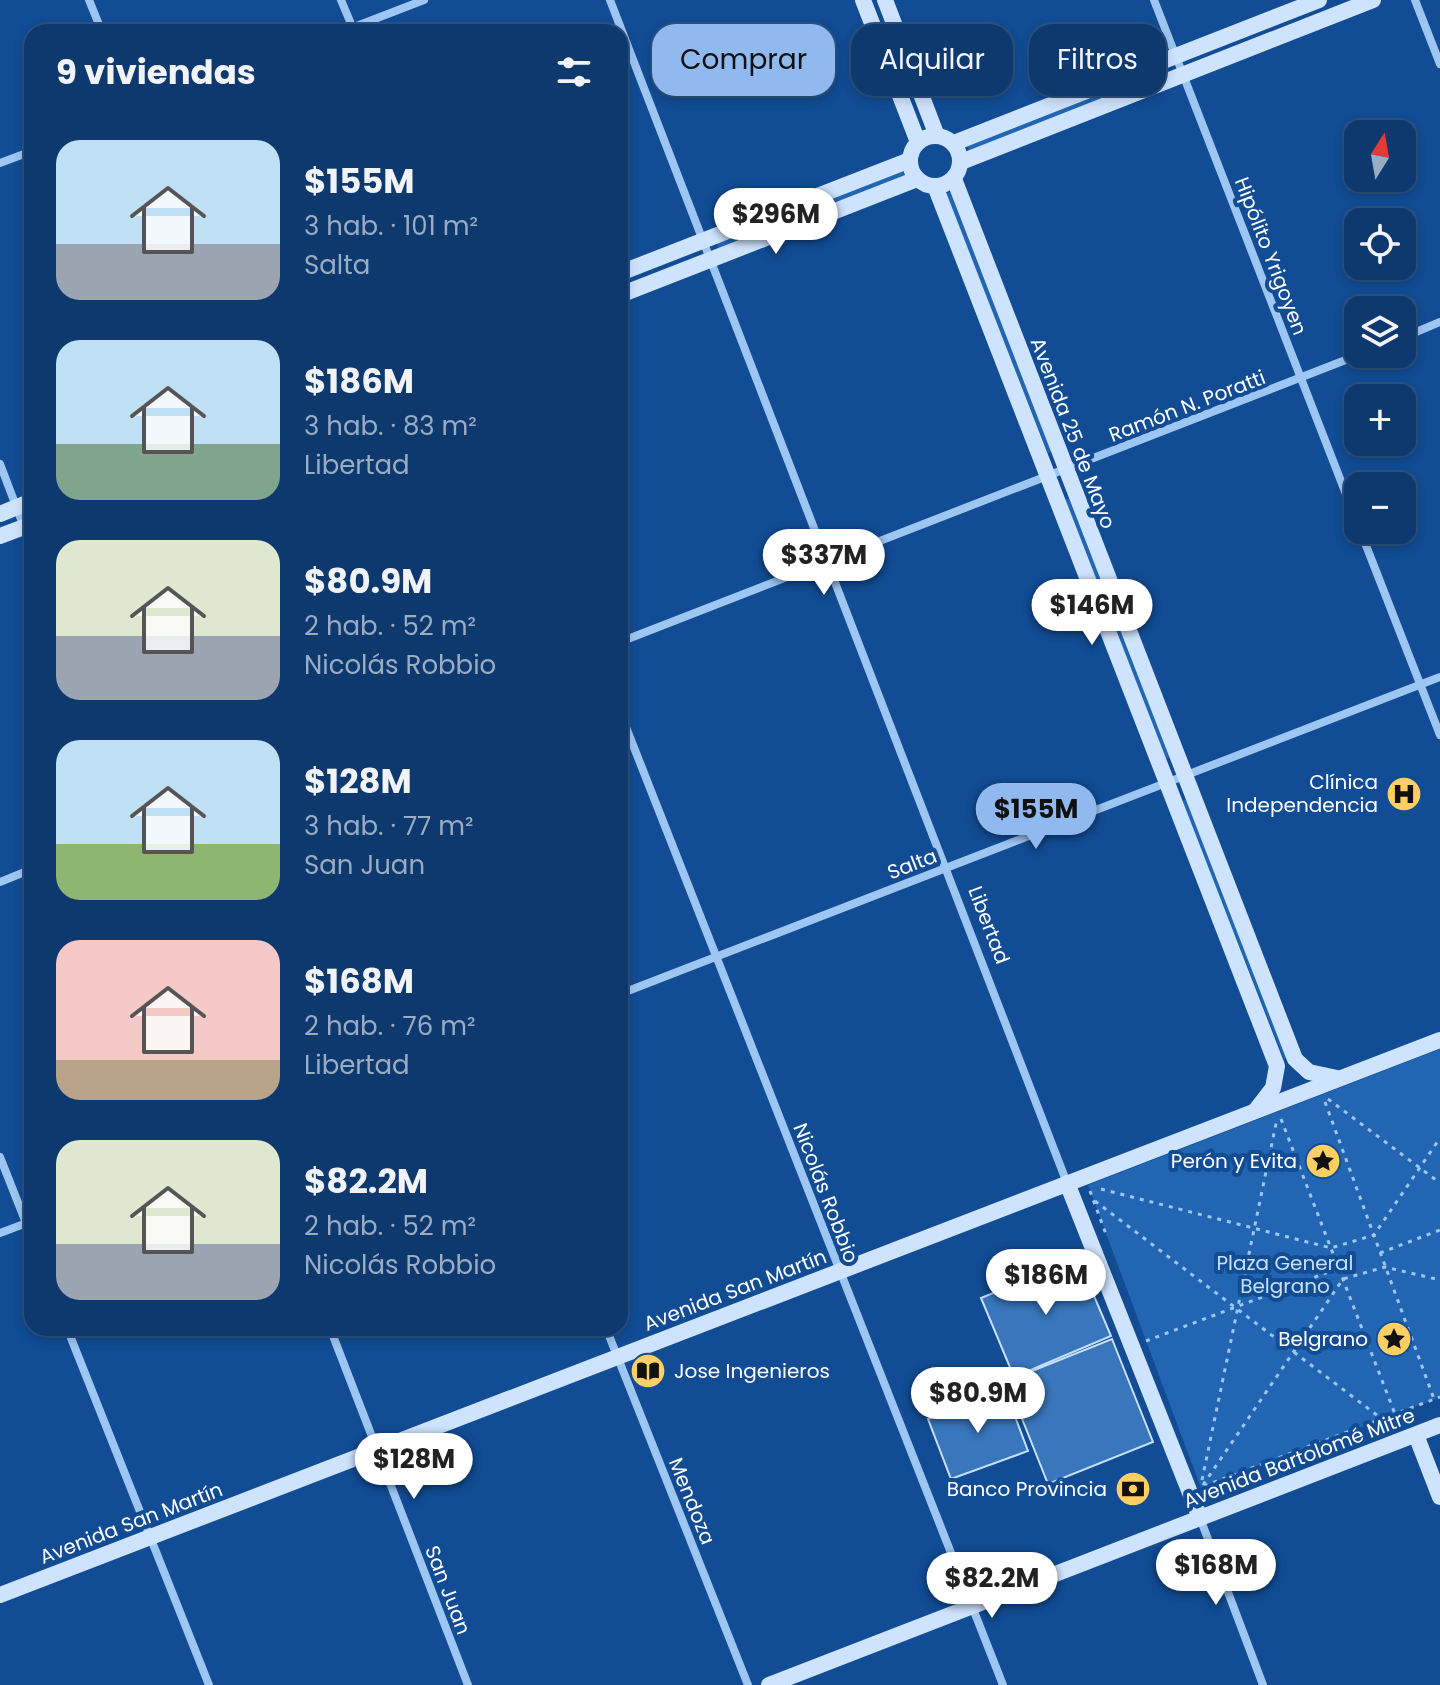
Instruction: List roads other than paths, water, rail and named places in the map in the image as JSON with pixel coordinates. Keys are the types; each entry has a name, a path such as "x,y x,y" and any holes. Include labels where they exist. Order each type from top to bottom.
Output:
{"main road":[{"path":"863,0 918,142"},
{"path":"885,0 937,136"},
{"path":"954,143 961,162 954,179 935,186 917,179 910,160 918,142 929,136 954,143 1319,0"},
{"path":"961,162 1373,0"},
{"path":"628,270 910,160"},
{"path":"628,292 917,179"},
{"name":"Avenida 25 de Mayo","path":"954,179 1295,1059 1309,1072 1338,1079"},
{"name":"Avenida 25 de Mayo","path":"935,186 1277,1066 1273,1088 1256,1110"},
{"path":"0,514 24,504"},
{"path":"0,536 24,527"},
{"name":"Avenida San Martín","path":"0,1595 1440,1040"},
{"name":"Libertad","path":"1067,1183 1200,1518"},
{"name":"Avenida Bartolomé Mitre","path":"769,1685 1440,1425"},
{"path":"1416,1435 1440,1497"}],"street":[{"path":"89,0 99,24"},
{"path":"341,0 351,24"},
{"path":"367,24 424,0"},
{"name":"Libertad","path":"610,0 619,24"},
{"name":"Hipólito Yrigoyen","path":"1154,0 1344,489"},
{"path":"1415,0 1440,64"},
{"name":"Libertad","path":"628,46 1067,1183"},
{"path":"0,163 24,154"},
{"path":"1416,332 1440,322"},
{"name":"Ramón N. Poratti","path":"628,639 1344,361"},
{"path":"0,464 24,504"},
{"name":"Hipólito Yrigoyen","path":"1366,544 1440,735"},
{"name":"Salta","path":"628,991 1440,677"},
{"name":"Nicolás Robbio","path":"628,732 1003,1685"},
{"path":"0,882 24,872"},
{"path":"0,1157 24,1211"},
{"path":"0,1233 24,1224"},
{"path":"70,1336 209,1685"},
{"name":"San Juan","path":"333,1336 468,1685"},
{"name":"Mendoza","path":"609,1336 748,1685"},
{"name":"Libertad","path":"1200,1518 1263,1685"}],"place":[{"name":"Clínica Independencia","path":"1404,794"},
{"name":"Perón y Evita","path":"1323,1161"},
{"name":"Belgrano","path":"1394,1339"},
{"name":"Jose Ingenieros","path":"648,1371"},
{"name":"Banco Provincia","path":"1133,1489"}],"park label":[{"name":"Plaza General Belgrano","path":"1285,1274"}]}
